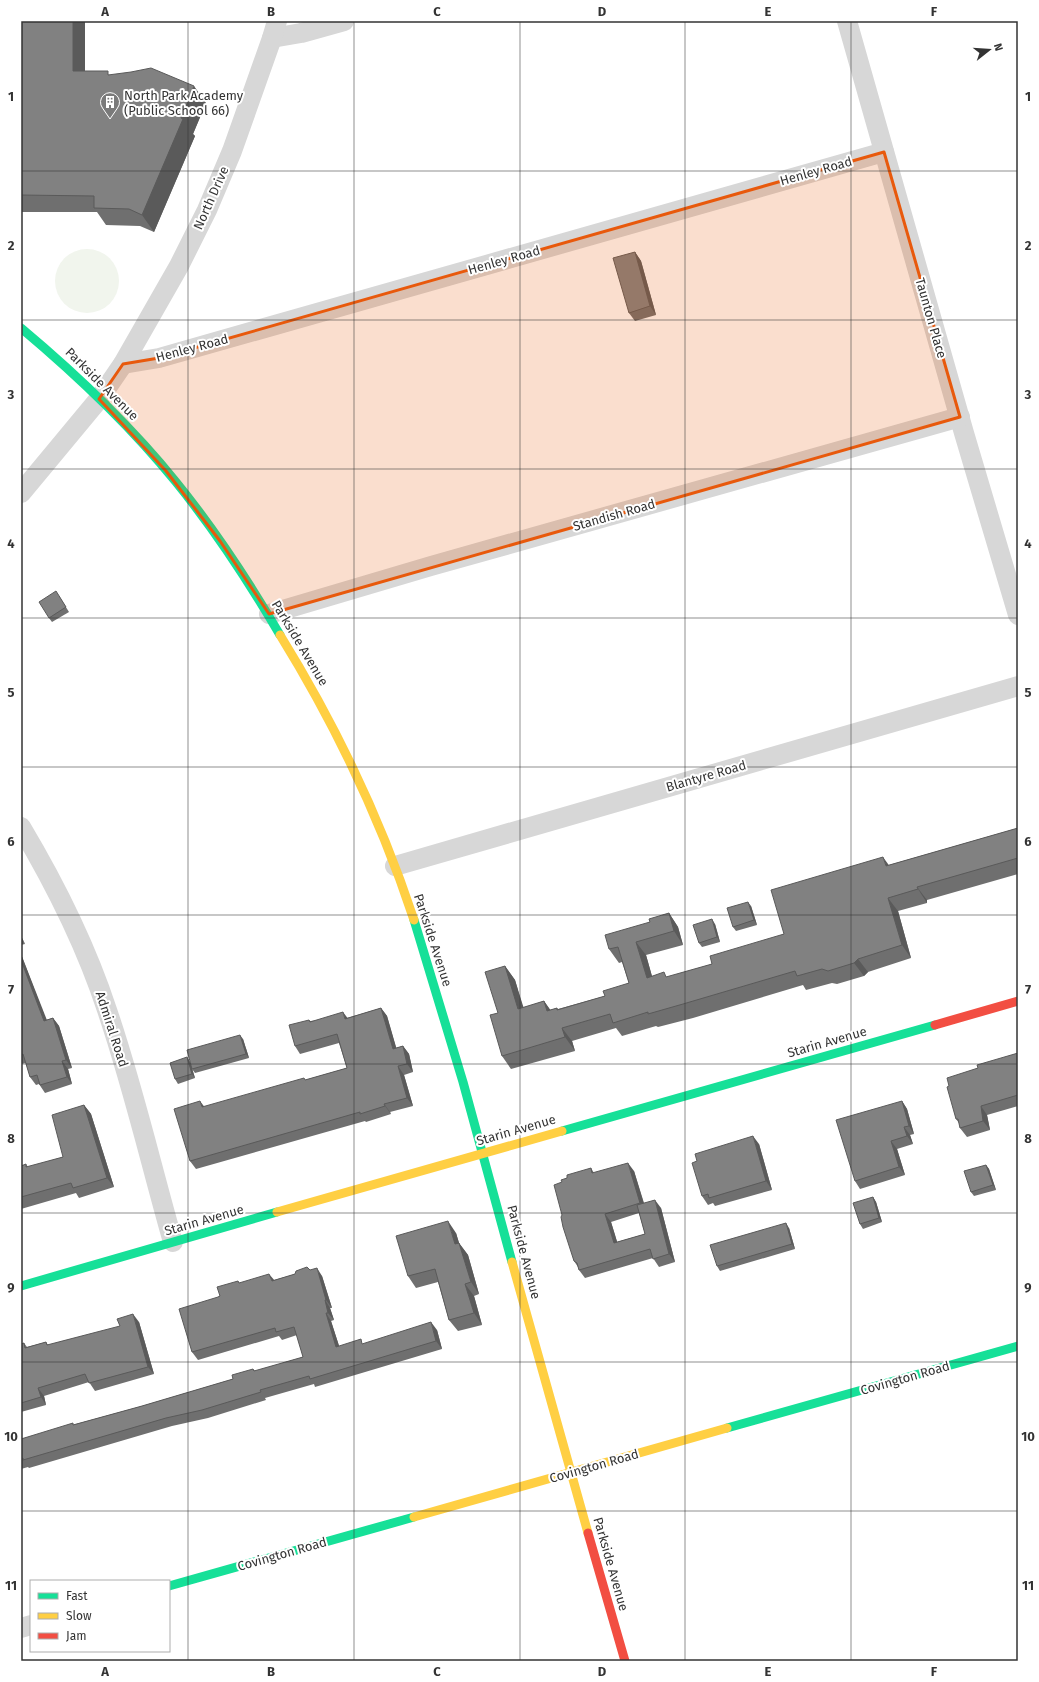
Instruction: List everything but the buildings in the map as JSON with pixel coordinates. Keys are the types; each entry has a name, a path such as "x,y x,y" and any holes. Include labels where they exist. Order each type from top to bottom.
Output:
{"street":[{"path":"274,29 301,34 344,21"},
{"name":"Taunton Place","path":"847,21 1018,615"},
{"name":"North Drive","path":"99,399 123,364 179,266 207,210 232,151 274,29"},
{"name":"Henley Road","path":"123,364 159,358 884,152"},
{"name":"Parkside Avenue","path":"21,328 61,361 99,399 166,471 220,541 269,614 318,699 360,784 395,866 422,944 474,1114 534,1343 625,1661"},
{"path":"21,493 99,399"},
{"name":"Standish Road","path":"269,614 439,564 960,417"},
{"name":"Blantyre Road","path":"395,866 1018,686"},
{"name":"Admiral Road","path":"21,827 64,907 93,971 107,1009 131,1085 173,1242"},
{"name":"Starin Avenue","path":"21,1286 1018,1001"},
{"name":"Covington Road","path":"170,1586 1018,1346"}],"highlighted area":[{"path":"884,152 960,417 269,614 220,541 166,471 99,399 123,364 159,358"}],"shaded area":[{"path":"81,249 93,249 110,258 117,269 119,281 117,293 110,304 93,313 81,313 69,308 60,299 55,287 55,275 60,263 69,254"}],"traffic: fast":[{"path":"21,328 102,401 140,440 176,482 218,538 244,576 280,635"},
{"path":"414,920 463,1082 512,1262"},
{"path":"562,1131 935,1025"},
{"path":"21,1286 277,1212"},
{"path":"727,1428 1018,1346"},
{"path":"170,1586 414,1517"}],"traffic: slow":[{"path":"280,635 320,703 372,809 414,920"},
{"path":"277,1212 562,1131"},
{"path":"512,1262 588,1533"},
{"path":"414,1517 727,1428"}],"traffic: jam":[{"path":"935,1025 1018,1001"},
{"path":"588,1533 625,1661"}],"place":[{"name":"North Park Academy (Public School 66)","path":"110,119"}]}
